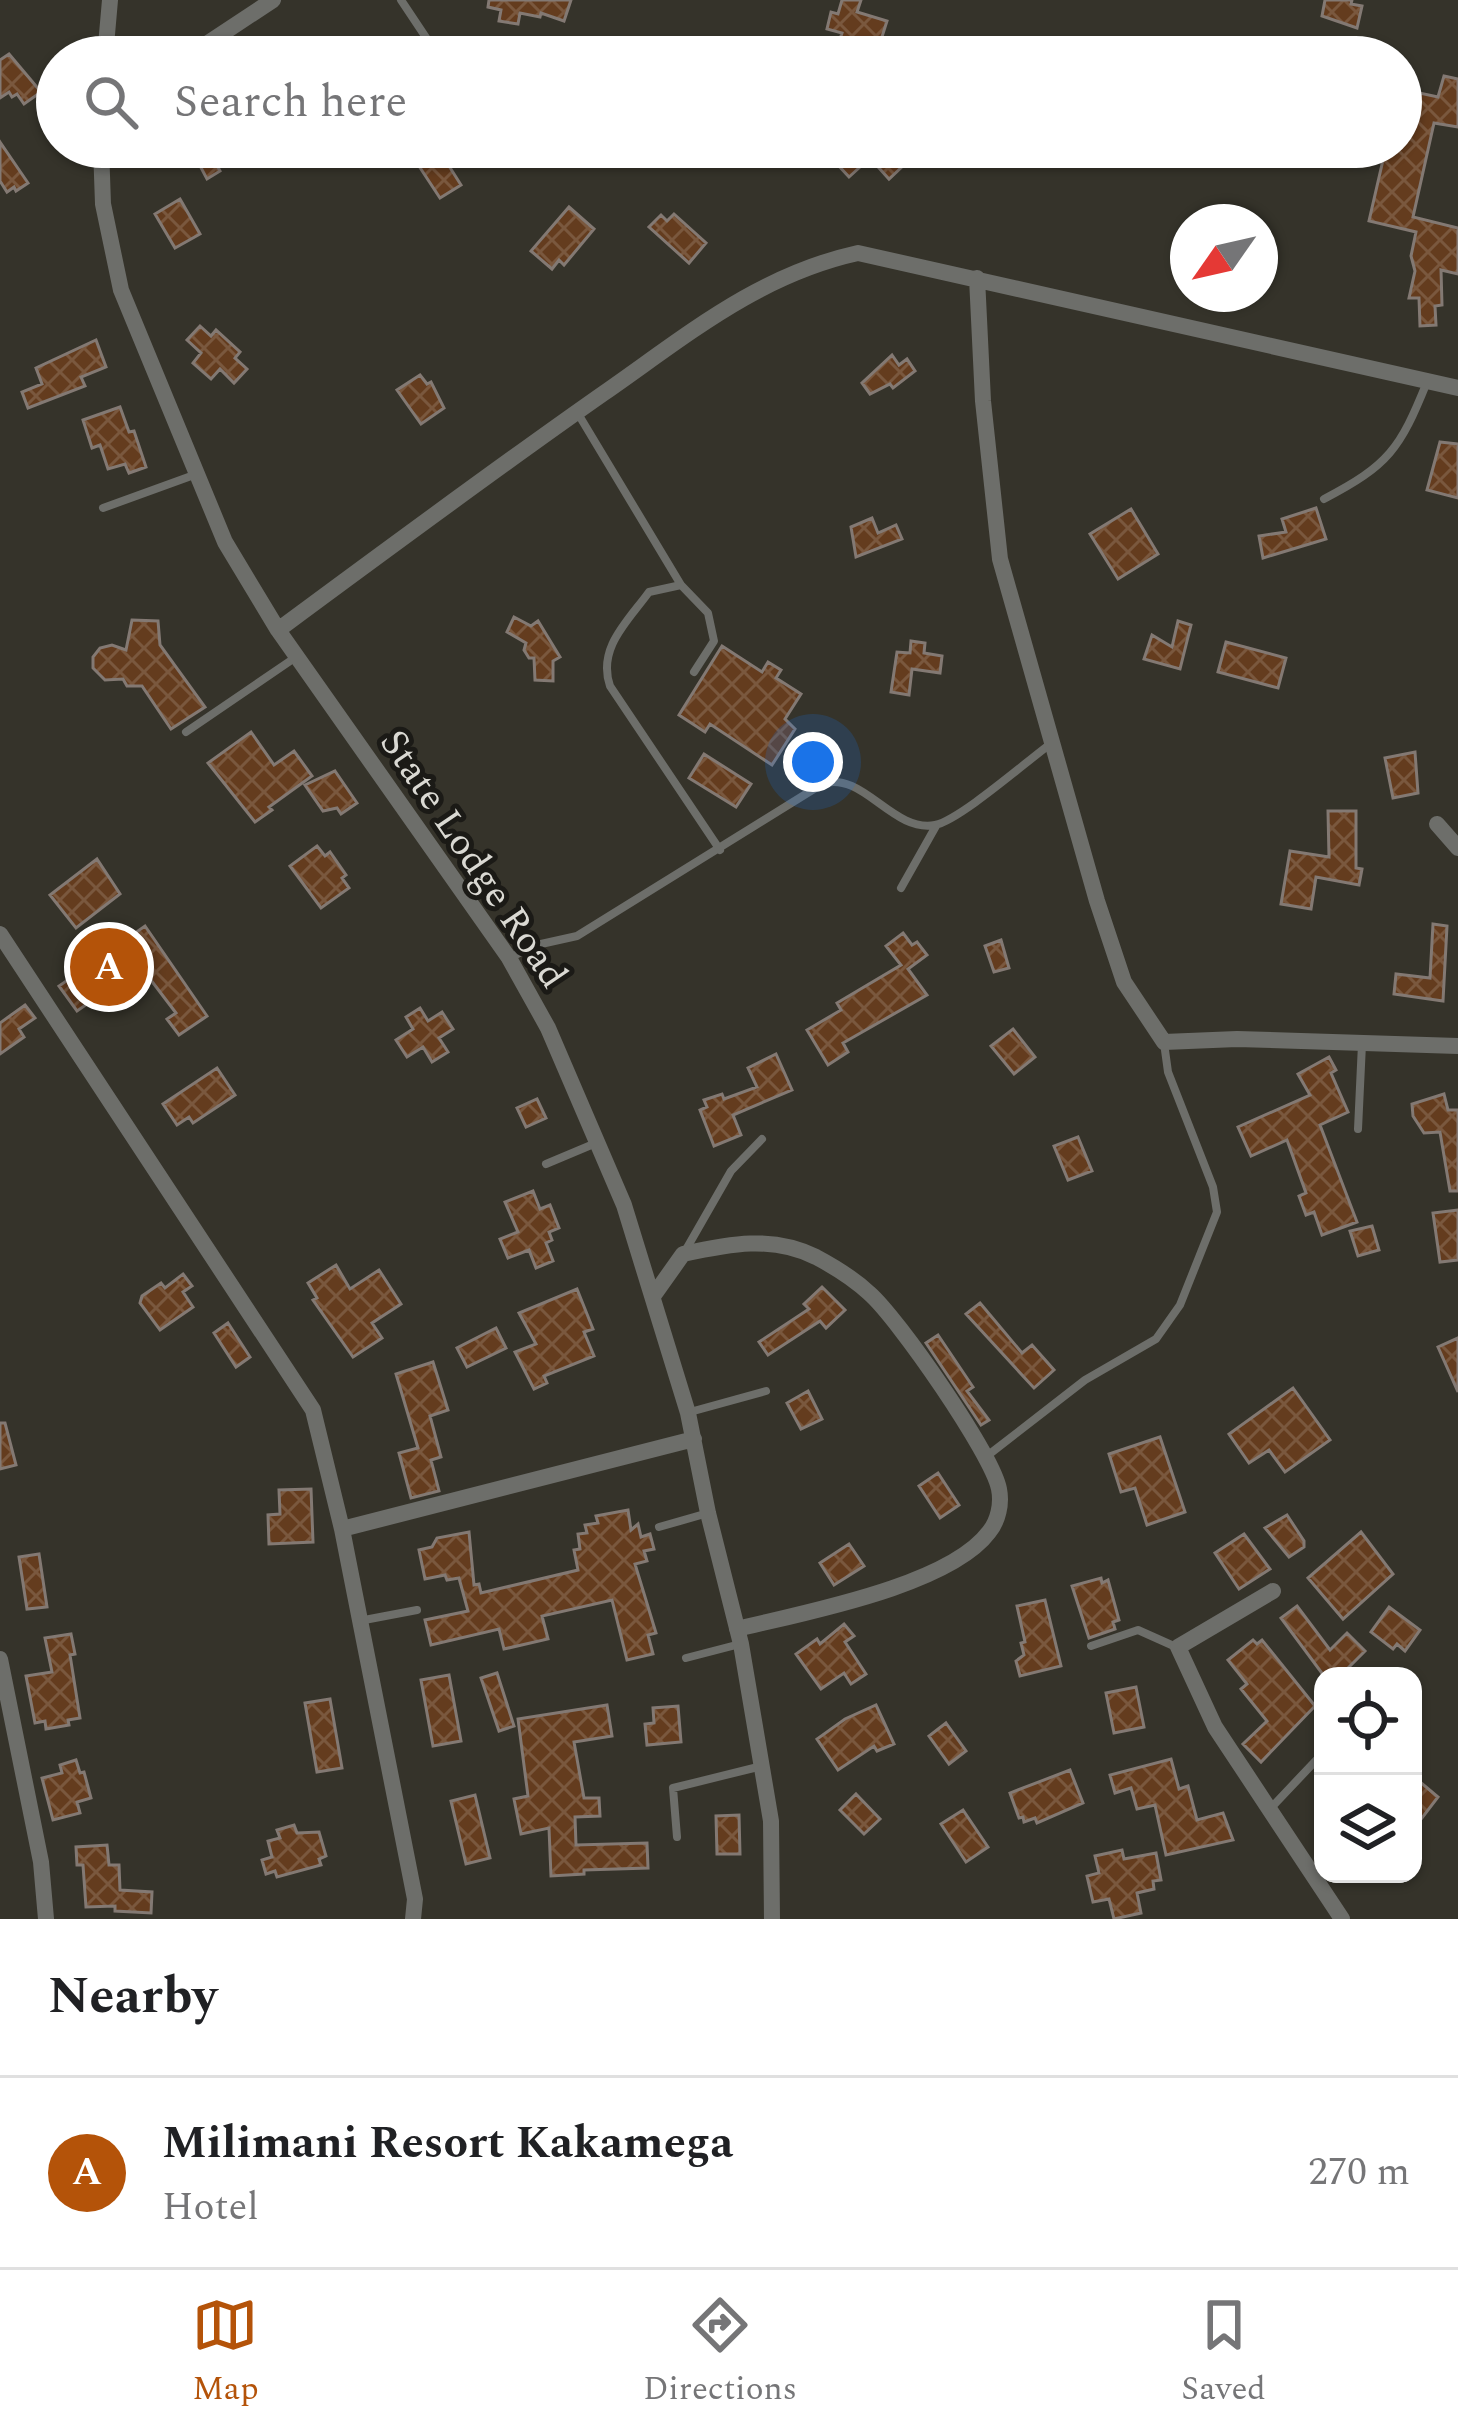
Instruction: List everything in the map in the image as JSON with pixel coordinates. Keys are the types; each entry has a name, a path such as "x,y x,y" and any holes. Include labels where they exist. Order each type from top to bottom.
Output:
{"street":[{"path":"107,36 110,0"},
{"path":"219,36 273,0"},
{"name":"State Lodge Road","path":"101,168 103,204 121,290 225,542 278,630 509,958 548,1028 624,1205 688,1412 739,1636 764,1766 774,1866 772,1919"},
{"path":"278,630 577,412 753,291 812,263 857,253 1458,388"},
{"path":"977,278 983,401 1000,559 1124,982 1164,1042 1237,1039 1458,1046"},
{"path":"1437,824 1458,848"},
{"path":"0,934 298,1381 320,1427 416,1899 413,1919"},
{"path":"654,1295 683,1254 739,1242 775,1244 815,1257 870,1293 987,1456 1000,1492 998,1515 976,1545 921,1577 739,1636"},
{"path":"342,1528 694,1439"},
{"path":"1273,1591 1178,1648 1215,1727 1342,1919"},
{"path":"0,1659 41,1862 46,1919"}],"lane":[{"path":"401,0 425,36"},
{"path":"1324,499 1368,476 1403,441 1428,381"},
{"path":"577,412 680,585 708,613 714,641 694,672"},
{"path":"103,508 196,475"},
{"path":"680,585 650,592 612,643 605,656 605,671 610,686 720,850"},
{"path":"186,732 297,656"},
{"path":"901,888 937,824 1054,741"},
{"path":"509,958 532,946 577,936 834,780 910,822 937,824"},
{"path":"987,1456 1104,1366 1156,1339 1187,1288 1217,1212 1213,1187 1168,1072 1164,1042"},
{"path":"1358,1130 1362,1043"},
{"path":"683,1254 731,1171 762,1139"},
{"path":"547,1164 597,1142"},
{"path":"688,1412 766,1390"},
{"path":"658,1527 708,1513"},
{"path":"358,1621 417,1610"},
{"path":"1091,1646 1138,1630 1178,1648"},
{"path":"686,1658 739,1636"},
{"path":"1268,1811 1314,1762"},
{"path":"677,1837 673,1788 764,1766"}],"building":[{"path":"489,0 571,0 564,21 541,13 540,17 520,13 518,24 499,21 501,10 488,7"},
{"path":"842,0 861,0 857,12 887,21 882,36 841,36 827,29 831,12 838,14"},
{"path":"1325,0 1352,0 1351,4 1362,6 1357,28 1322,16"},
{"path":"9,54 36,86 36,96 24,104 9,92 0,98 0,60"},
{"path":"1444,76 1458,79 1458,127 1434,123 1413,217 1458,228 1458,274 1441,270 1442,305 1435,306 1436,325 1420,326 1419,298 1409,298 1416,232 1369,221 1381,168 1422,168 1422,94 1438,97"},
{"path":"0,142 28,183 16,191 14,187 7,192 0,181"},
{"path":"201,168 218,168 220,171 207,179"},
{"path":"420,168 450,168 461,185 440,198"},
{"path":"879,168 901,168 889,179"},
{"path":"180,199 200,234 175,248 155,214"},
{"path":"569,207 594,229 564,265 559,260 552,269 531,251"},
{"path":"674,214 706,243 689,263 649,227 661,215 667,221"},
{"path":"200,326 211,336 216,330 240,352 235,358 247,369 234,383 220,369 211,379 193,363 201,353 187,340"},
{"path":"96,340 106,367 81,377 85,386 28,408 22,392 42,384 36,368"},
{"path":"892,355 899,365 907,359 915,371 893,388 890,384 870,394 862,383"},
{"path":"420,375 427,384 431,382 444,408 421,424 397,390"},
{"path":"120,407 146,467 129,473 125,464 108,469 100,445 92,448 83,420"},
{"path":"1440,442 1458,444 1458,498 1427,490"},
{"path":"1316,508 1326,539 1263,558 1259,536 1286,532 1282,519"},
{"path":"1131,509 1158,554 1118,579 1090,534"},
{"path":"872,518 878,533 896,525 902,539 856,557 851,527"},
{"path":"514,617 531,626 538,621 560,657 553,661 553,681 535,680 534,658 524,650 526,643 507,632"},
{"path":"132,620 158,621 160,645 205,707 171,729 142,686 127,686 123,679 105,680 93,668 93,657 100,648 112,645 126,650"},
{"path":"1178,621 1191,625 1180,669 1144,659 1152,635 1172,647"},
{"path":"911,641 925,643 924,653 942,656 940,673 912,669 909,695 891,692 897,652 910,653"},
{"path":"1226,642 1286,658 1278,688 1218,672"},
{"path":"722,646 762,672 768,662 781,670 776,678 801,694 785,719 795,729 772,765 710,724 705,732 679,715"},
{"path":"251,732 274,765 294,751 312,776 255,822 208,763"},
{"path":"1415,752 1418,793 1393,798 1385,758"},
{"path":"704,754 751,784 736,807 689,778"},
{"path":"335,771 357,803 341,814 337,808 323,811 305,785"},
{"path":"1328,811 1356,811 1356,868 1362,869 1359,885 1316,877 1311,909 1281,904 1290,851 1329,857"},
{"path":"317,846 325,856 330,852 349,888 321,908 290,866"},
{"path":"97,859 120,894 76,928 50,895"},
{"path":"1433,924 1447,926 1443,1001 1394,994 1396,974 1430,978"},
{"path":"145,926 207,1016 179,1035 167,1019 176,1013 141,967 77,1011 59,986"},
{"path":"903,933 927,955 908,969 927,995 843,1043 848,1052 828,1065 807,1030 841,1010 837,1003 901,965 886,946"},
{"path":"1001,940 1009,968 994,972 985,946"},
{"path":"25,1005 35,1018 19,1029 24,1037 0,1054 0,1023"},
{"path":"420,1008 428,1021 442,1012 453,1029 439,1038 448,1052 432,1062 423,1047 407,1057 396,1040 413,1029 406,1017"},
{"path":"1013,1029 1035,1057 1014,1074 991,1046"},
{"path":"776,1054 792,1090 733,1115 741,1135 714,1146 700,1110 707,1107 704,1100 722,1094 724,1099 757,1087 748,1068"},
{"path":"1329,1057 1348,1112 1320,1125 1357,1222 1322,1235 1314,1212 1306,1215 1299,1196 1306,1193 1287,1140 1251,1156 1238,1127 1310,1095 1298,1074"},
{"path":"217,1068 235,1095 193,1123 189,1117 177,1125 163,1104"},
{"path":"1444,1094 1448,1110 1458,1110 1458,1191 1450,1191 1440,1132 1424,1133 1413,1116 1412,1104"},
{"path":"537,1099 546,1118 526,1127 517,1108"},
{"path":"1078,1137 1092,1171 1068,1180 1054,1146"},
{"path":"533,1191 540,1209 550,1205 559,1228 549,1232 552,1240 546,1243 553,1261 536,1268 529,1250 508,1258 500,1239 518,1232 505,1202"},
{"path":"1458,1210 1458,1260 1440,1262 1433,1213"},
{"path":"1372,1226 1379,1250 1358,1256 1350,1231"},
{"path":"336,1265 350,1289 379,1270 401,1304 372,1323 382,1338 353,1357 313,1300 317,1298 308,1283"},
{"path":"183,1274 192,1286 183,1292 193,1307 160,1330 140,1303 142,1296 161,1283 165,1288"},
{"path":"822,1287 845,1310 826,1328 820,1321 768,1355 759,1342 809,1309 804,1304"},
{"path":"577,1289 593,1329 584,1332 594,1356 544,1376 547,1383 534,1389 515,1352 536,1344 519,1313"},
{"path":"980,1303 1022,1353 1032,1345 1054,1370 1034,1388 966,1314"},
{"path":"228,1323 250,1357 236,1367 214,1333"},
{"path":"496,1328 506,1348 467,1367 457,1348"},
{"path":"938,1335 973,1387 967,1391 989,1420 981,1425 926,1343"},
{"path":"1458,1338 1458,1392 1438,1347"},
{"path":"433,1362 448,1410 430,1416 441,1457 431,1460 439,1491 411,1498 399,1453 418,1448 396,1374"},
{"path":"1293,1388 1330,1440 1285,1472 1269,1450 1249,1463 1229,1434"},
{"path":"808,1391 822,1419 801,1429 787,1403"},
{"path":"0,1423 5,1423 16,1465 0,1469"},
{"path":"1160,1437 1185,1512 1147,1525 1135,1488 1121,1492 1109,1454"},
{"path":"938,1473 959,1505 940,1518 919,1486"},
{"path":"311,1489 313,1542 269,1544 268,1515 280,1514 279,1490"},
{"path":"628,1510 631,1530 638,1524 641,1537 650,1534 654,1549 644,1551 647,1561 635,1564 656,1633 648,1635 653,1654 627,1660 612,1600 542,1616 548,1639 504,1649 499,1629 431,1645 425,1620 468,1611 459,1578 425,1579 419,1550 432,1547 437,1538 469,1532 474,1585 479,1584 481,1593 578,1570 574,1550 580,1549 578,1534 587,1533 585,1525 598,1523 596,1516"},
{"path":"1287,1515 1304,1541 1304,1547 1289,1557 1265,1528"},
{"path":"1361,1532 1393,1574 1343,1619 1308,1578"},
{"path":"1244,1534 1270,1569 1239,1589 1215,1553"},
{"path":"849,1544 864,1566 834,1585 820,1563"},
{"path":"39,1554 47,1607 27,1609 19,1557"},
{"path":"1101,1578 1102,1583 1108,1580 1119,1620 1113,1622 1115,1629 1089,1638 1072,1586"},
{"path":"1045,1600 1061,1666 1020,1676 1016,1661 1024,1655 1021,1643 1025,1642 1017,1606"},
{"path":"1297,1606 1330,1650 1347,1633 1365,1651 1349,1667 1317,1667 1281,1618"},
{"path":"1389,1607 1420,1630 1405,1651 1397,1644 1393,1649 1371,1632"},
{"path":"844,1624 854,1636 845,1642 866,1674 851,1684 844,1673 821,1689 796,1654 817,1639 820,1644"},
{"path":"71,1634 80,1718 46,1729 45,1721 35,1723 26,1676 52,1672 45,1638"},
{"path":"1253,1640 1257,1644 1262,1640 1314,1705 1261,1762 1243,1744 1267,1721 1241,1689 1247,1684 1228,1660"},
{"path":"497,1673 514,1726 499,1731 481,1678"},
{"path":"449,1675 461,1741 433,1746 421,1680"},
{"path":"1136,1687 1144,1727 1114,1733 1106,1693"},
{"path":"330,1699 342,1768 317,1772 305,1703"},
{"path":"607,1705 612,1736 574,1742 584,1798 599,1798 600,1816 575,1817 576,1845 647,1843 648,1868 551,1876 549,1828 521,1834 514,1799 528,1796 518,1719"},
{"path":"876,1705 894,1744 877,1751 874,1746 838,1770 817,1739"},
{"path":"678,1706 681,1742 647,1745 645,1724 654,1723 653,1708"},
{"path":"946,1723 966,1751 949,1764 929,1736"},
{"path":"1171,1759 1179,1789 1188,1786 1197,1820 1223,1813 1233,1840 1166,1855 1155,1805 1137,1809 1131,1788 1115,1793 1110,1775"},
{"path":"76,1760 91,1798 77,1802 80,1813 53,1820 42,1778 62,1773 60,1765"},
{"path":"1070,1770 1083,1803 1037,1823 1035,1818 1024,1822 1019,1818 1010,1793"},
{"path":"1422,1784 1438,1797 1422,1818"},
{"path":"856,1794 880,1819 864,1834 840,1810"},
{"path":"475,1795 490,1858 466,1864 451,1801"},
{"path":"963,1810 988,1847 966,1862 941,1824"},
{"path":"739,1815 740,1854 717,1854 716,1816"},
{"path":"294,1825 297,1833 319,1832 326,1856 319,1859 321,1865 277,1877 275,1871 266,1874 262,1860 272,1857 268,1841 280,1838 277,1830"},
{"path":"107,1845 109,1865 119,1865 120,1890 152,1892 151,1913 115,1911 115,1906 86,1907 83,1865 77,1865 76,1847"},
{"path":"1122,1850 1124,1859 1156,1853 1161,1880 1153,1881 1154,1889 1137,1893 1141,1913 1114,1919 1109,1899 1093,1902 1087,1876 1099,1873 1095,1856"}],"place":[{"name":"Milimani Resort Kakamega","path":"109,967"}]}
